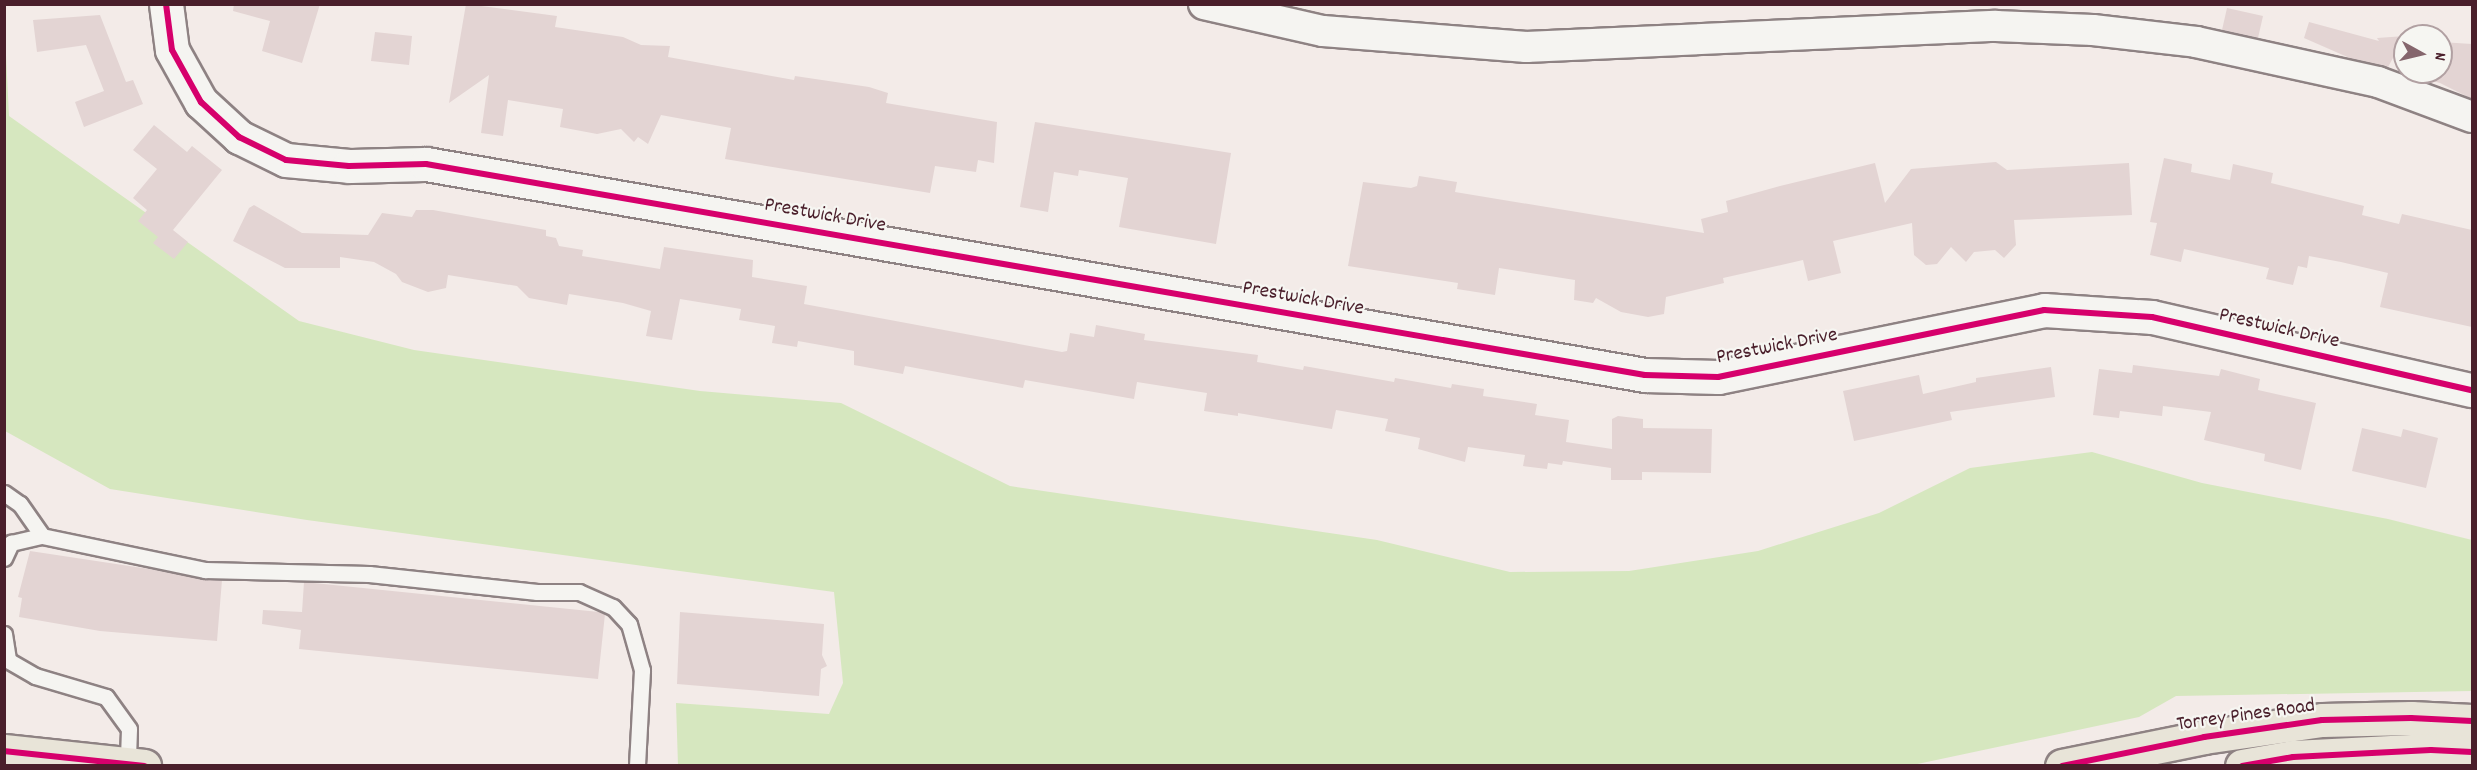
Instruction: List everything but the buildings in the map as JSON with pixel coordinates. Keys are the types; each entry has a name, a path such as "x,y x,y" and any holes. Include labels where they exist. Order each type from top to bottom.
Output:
{"main road":[{"name":"Torrey Pines Road","path":"2062,765 2204,737 2322,720 2411,718 2472,721"},
{"path":"2242,765 2304,757 2431,750 2472,752"},
{"path":"4,751 133,765"}],"street":[{"name":"Prestwick Drive","path":"166,4 172,50 201,102 239,137 286,160 349,166 426,164 1645,375 1718,377 2044,310 2152,317 2472,390"},
{"path":"1204,4 1323,31 1526,47 1996,26 2093,30 2196,42 2356,77 2472,117"}],"lane":[{"path":"4,493 21,504 42,536"},
{"path":"4,558 11,543 42,536 205,570 369,574 537,592 579,592 613,607 629,624 638,644 642,669 638,765"},
{"path":"4,634 6,659 35,676 106,697 129,729 133,765"}],"green space":[{"path":"4,14 9,116 299,321 414,350 700,391 841,403 1010,486 1377,540 1510,572 1629,571 1758,551 1879,513 1970,468 2092,452 2202,483 2388,519 2472,540 2472,691 2176,696 2139,717 1908,766 678,765 676,703 829,714 843,683 834,592 307,520 110,489 5,431"}],"cycle path":[{"path":"166,4 172,50 201,102 239,137 286,160 349,166 426,164 1645,375 1718,377 2044,310 2152,317 2472,390"},
{"path":"2062,766 2204,737 2322,720 2411,718 2472,721"},
{"path":"2242,766 2293,757 2431,750 2472,752"},
{"path":"4,751 144,766"}]}
